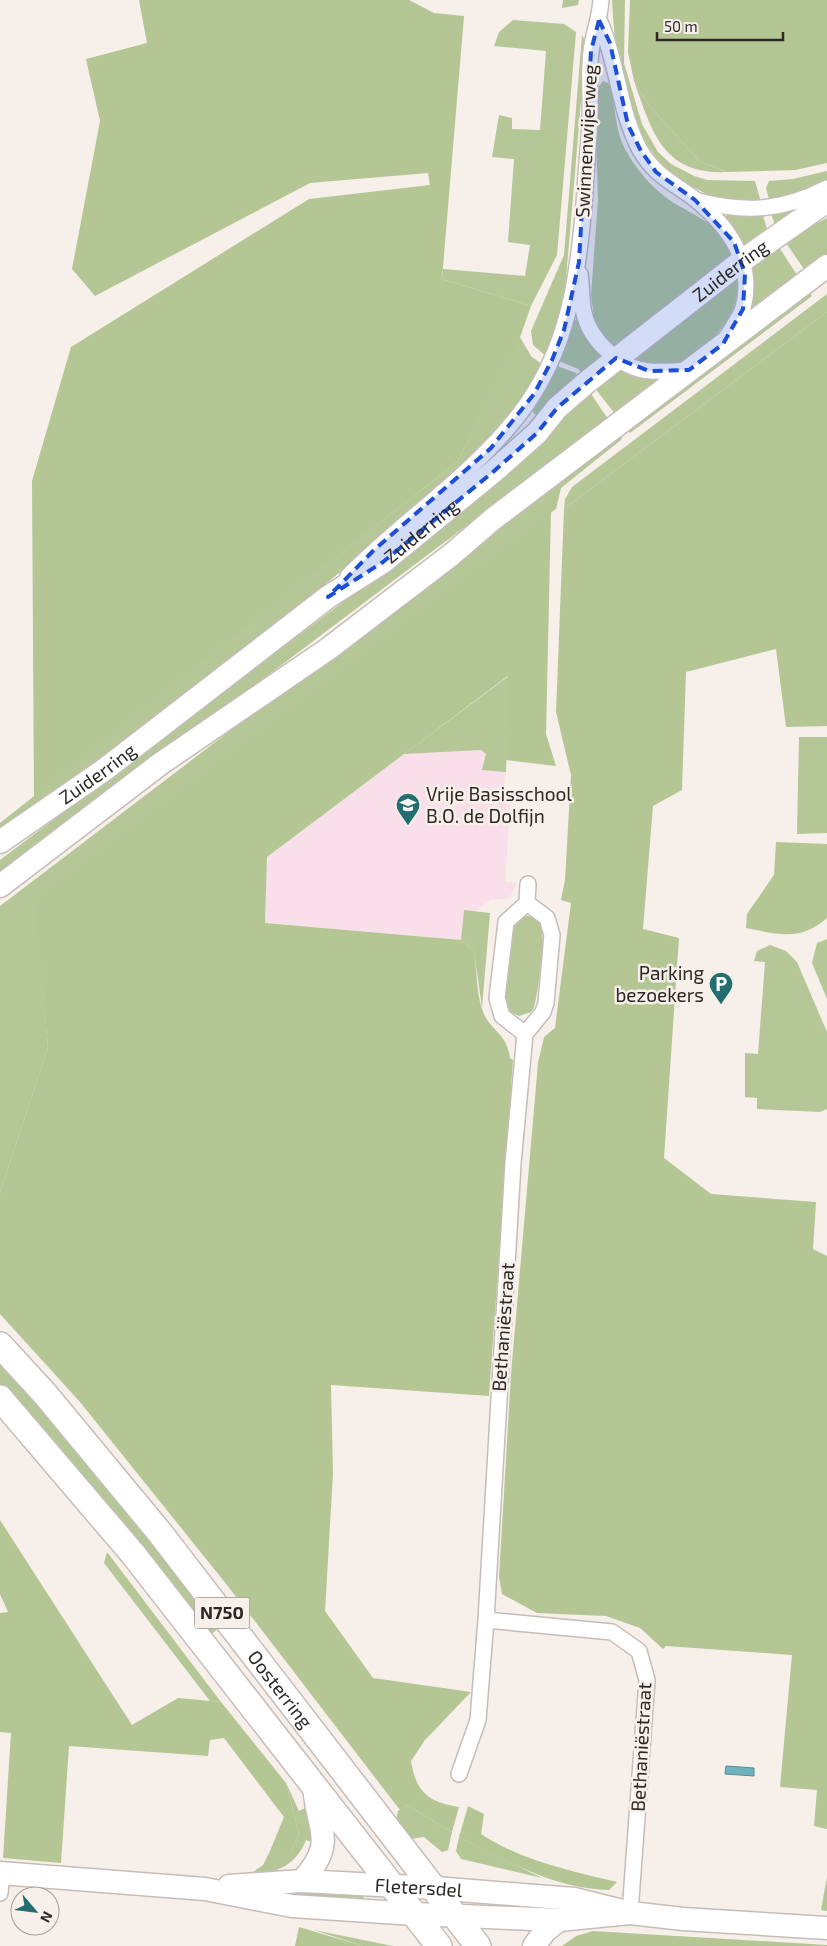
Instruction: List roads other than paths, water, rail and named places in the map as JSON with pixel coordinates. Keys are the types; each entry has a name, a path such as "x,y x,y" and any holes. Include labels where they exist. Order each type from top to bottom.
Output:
{"main road":[{"name":"Zuiderring","path":"0,842 104,770 328,597 384,562 493,472 537,433 557,408 616,358 743,260 827,201"},
{"name":"Zuiderring","path":"0,886 160,764 328,649 451,555 493,519 827,266"},
{"name":"Oosterring","path":"0,1346 46,1394 160,1533 478,1946"},
{"name":"Oosterring","path":"0,1398 133,1554 392,1887 416,1914 439,1946"},
{"path":"302,1881 316,1863 323,1849 325,1834 315,1809 314,1786"},
{"name":"Fletersdel","path":"1,1880 205,1890 292,1906 416,1914 559,1920 630,1913"},
{"name":"Fletersdel","path":"205,1890 302,1881 435,1888 574,1899 630,1913 827,1928"},
{"path":"534,1946 545,1931 559,1920"}],"street":[{"name":"Swinnenwijerweg","path":"328,597 373,551 490,448 519,415 534,394 552,360 564,330 579,262 590,121 591,50 599,20 601,0"},
{"name":"Swinnenwijerweg","path":"599,20 610,43 628,125 641,152 656,172 695,200 725,229 743,260 746,283 742,309 723,344"},
{"name":"Swinnenwijerweg","path":"695,200 730,208 778,207 827,188"},
{"name":"Swinnenwijerweg","path":"579,262 584,314 601,344 616,358 634,368 649,371 689,370"},
{"path":"526,903 547,918 552,935 546,1003 543,1012 525,1034 502,1016 497,998 506,922 526,903 528,884"},
{"name":"Bethaniëstraat","path":"459,1774 478,1720 486,1620 514,1163 525,1034"},
{"name":"Bethaniëstraat","path":"486,1620 612,1632 639,1651 647,1680 630,1913"}],"water":[{"path":"726,1766 754,1768 754,1776 725,1774"}],"place":[{"name":"Vrije Basisschool B.O. de Dolfijn","path":"408,826"},
{"name":"Parking bezoekers","path":"721,1005"}]}
